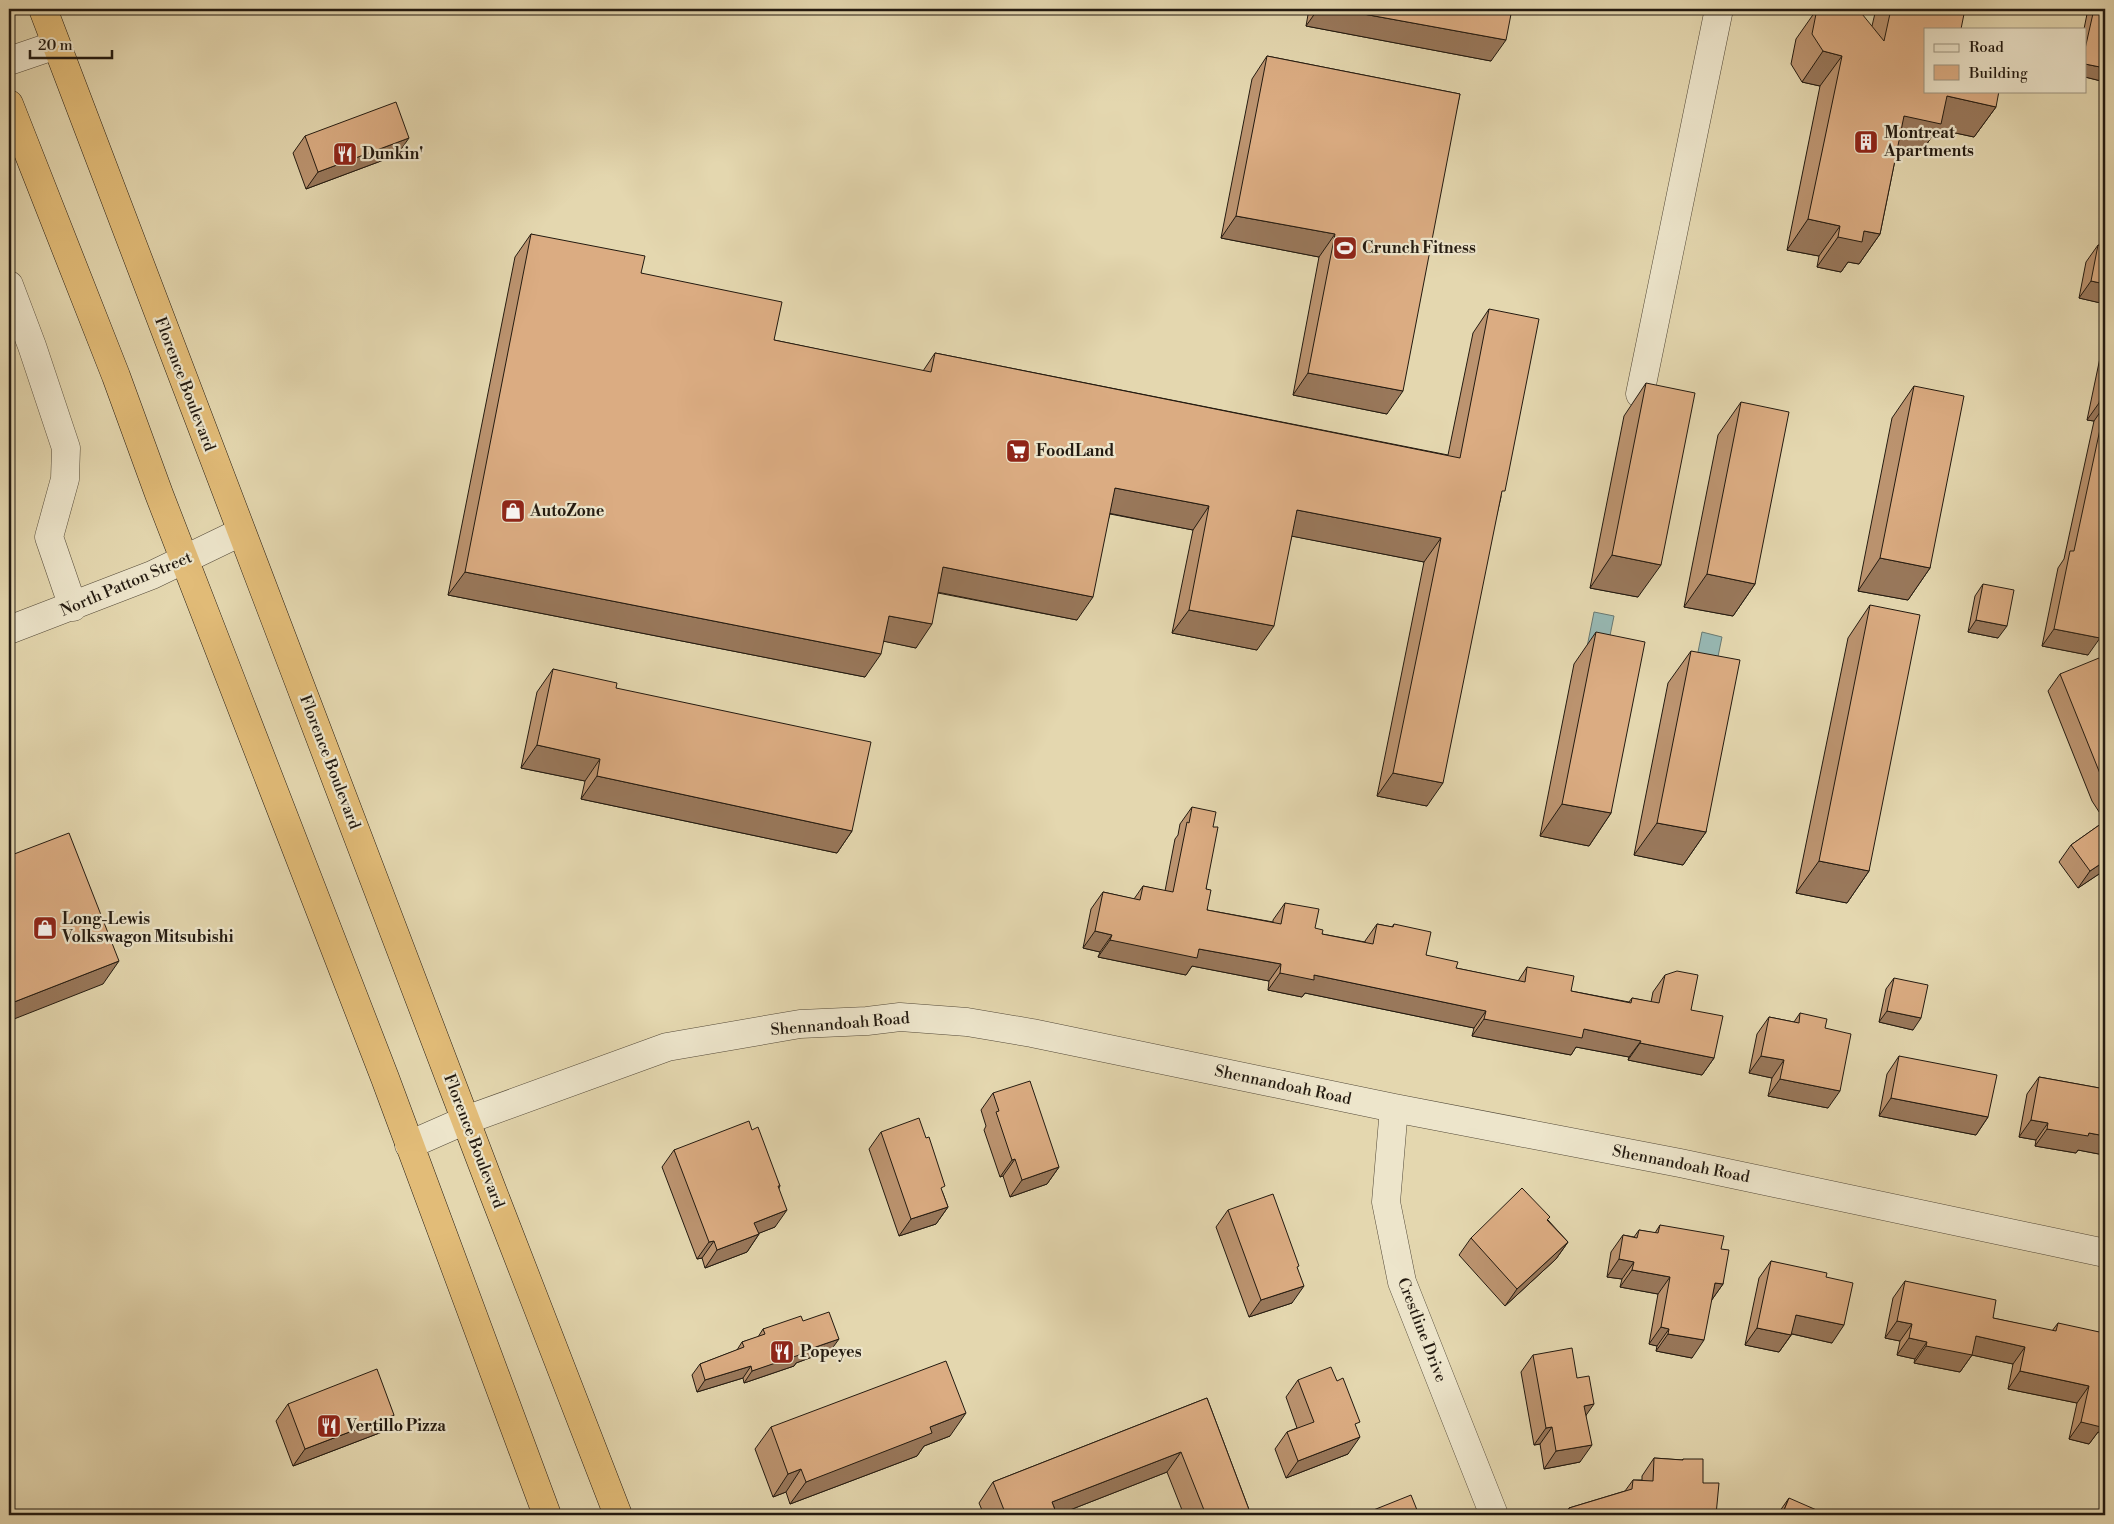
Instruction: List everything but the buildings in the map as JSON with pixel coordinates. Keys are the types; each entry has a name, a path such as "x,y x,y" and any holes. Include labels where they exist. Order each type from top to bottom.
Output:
{"highway":[{"name":"Florence Boulevard","path":"43,9 241,532 618,1515"},
{"path":"9,104 116,376 184,561 378,1060 547,1515"}],"street":[{"path":"1640,394 1719,9"},
{"path":"9,61 56,45"},
{"path":"9,285 36,354 66,448 65,479 49,537 74,607"},
{"name":"North Patton Street","path":"9,630 74,607 184,561 241,532"},
{"name":"Shennandoah Road","path":"409,1145 466,1120 667,1047 800,1024 867,1021 900,1017 967,1022 1032,1033 1394,1108 1680,1163 2105,1252"},
{"name":"Crestline Drive","path":"1394,1108 1386,1202 1402,1282 1494,1515"}],"water":[{"path":"1594,612 1614,616 1606,655 1586,652"},
{"path":"1702,632 1722,637 1714,676 1694,672"}],"place":[{"name":"Montreat Apartments","path":"1866,142"},
{"name":"Dunkin'","path":"345,154"},
{"name":"Crunch Fitness","path":"1345,248"},
{"name":"FoodLand","path":"1018,451"},
{"name":"AutoZone","path":"513,511"},
{"name":"Long-Lewis Volkswagon Mitsubishi","path":"45,928"},
{"name":"Popeyes","path":"782,1352"},
{"name":"Vertillo Pizza","path":"329,1426"}]}
